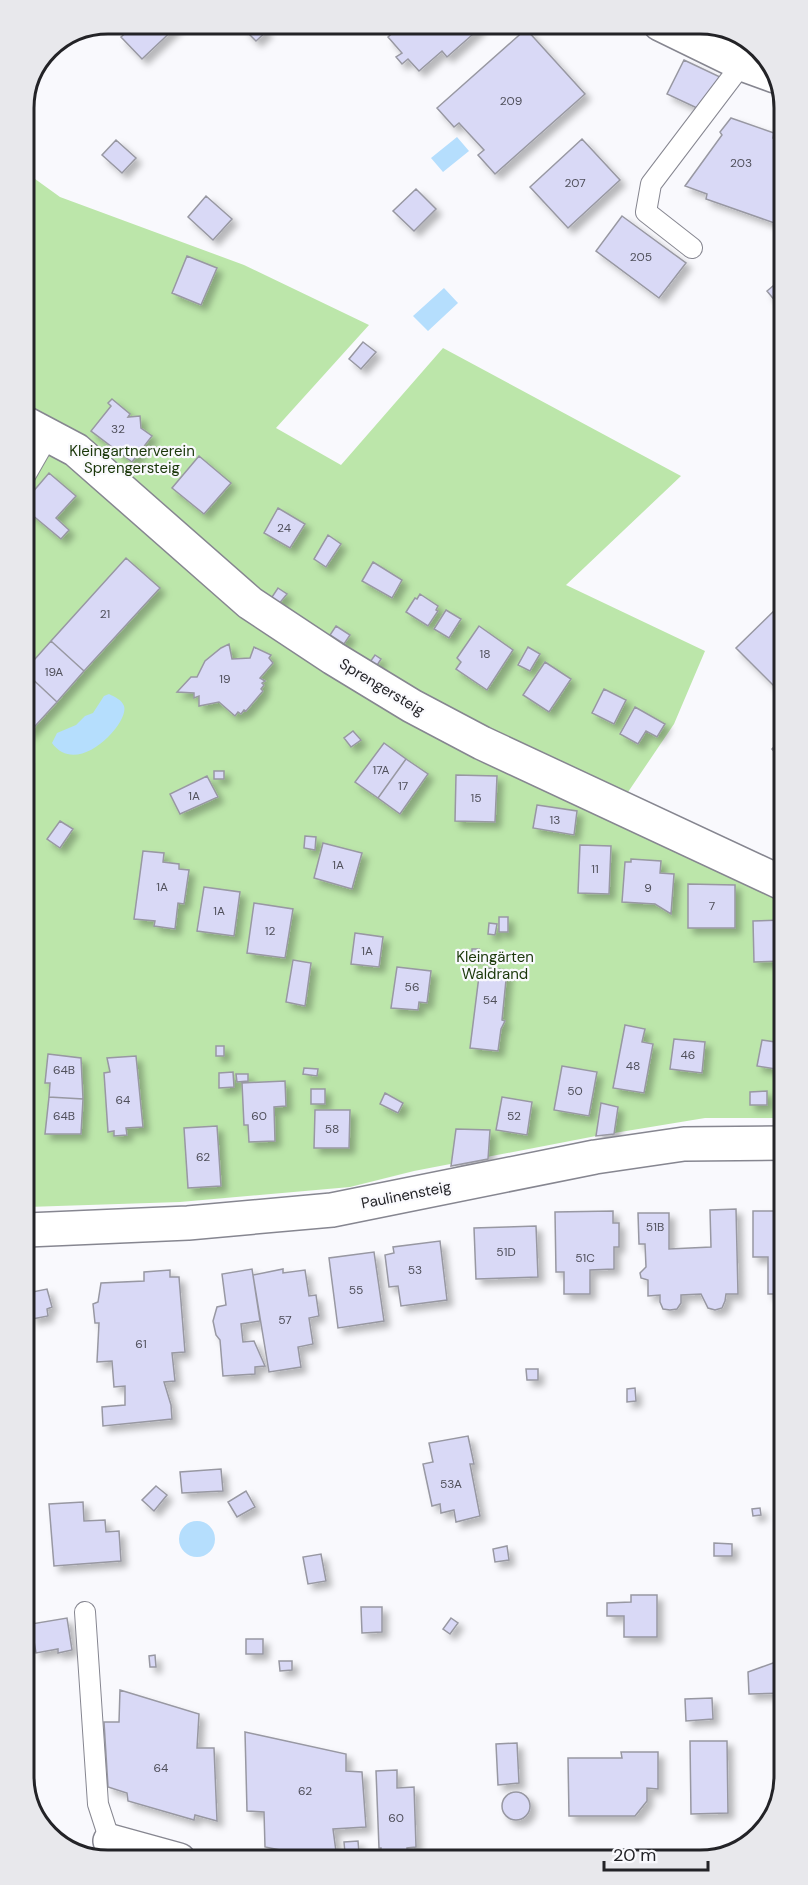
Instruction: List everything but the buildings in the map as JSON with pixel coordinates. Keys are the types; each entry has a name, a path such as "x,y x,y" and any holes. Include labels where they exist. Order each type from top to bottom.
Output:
{"street":[{"path":"682,35 742,64 763,71"},
{"name":"Sprengersteig","path":"37,429 76,450 250,603 333,658 412,706 482,743 774,879"},
{"name":"Paulinensteig","path":"34,1230 188,1222 332,1210 595,1157 684,1144 774,1143"},
{"path":"110,1841 143,1850"}],"lane":[{"path":"692,248 645,212 651,184 742,64"},
{"path":"85,1612 98,1804 110,1841"}],"green space":[{"path":"35,179 60,197 244,265 369,325 276,428 341,465 443,348 681,476 566,585 705,651 674,724 624,798 497,739 319,634 235,571 160,500 139,525 206,585 774,896 774,1118 705,1118 596,1136 414,1171 350,1187 180,1202 34,1207"}],"water":[{"path":"457,137 469,151 443,172 431,158"},
{"path":"444,288 458,303 428,331 413,316"},
{"path":"109,694 122,702 124,714 111,734 100,744 75,755 63,752 52,743 57,733 76,725 85,716 93,713 104,696"},
{"path":"197,1521 210,1526 215,1539 210,1552 197,1557 184,1552 179,1539 184,1526"}],"park label":[{"name":"Kleingartnerverein Sprengersteig","path":"132,460"},
{"name":"Kleingärten Waldrand","path":"495,966"}]}
